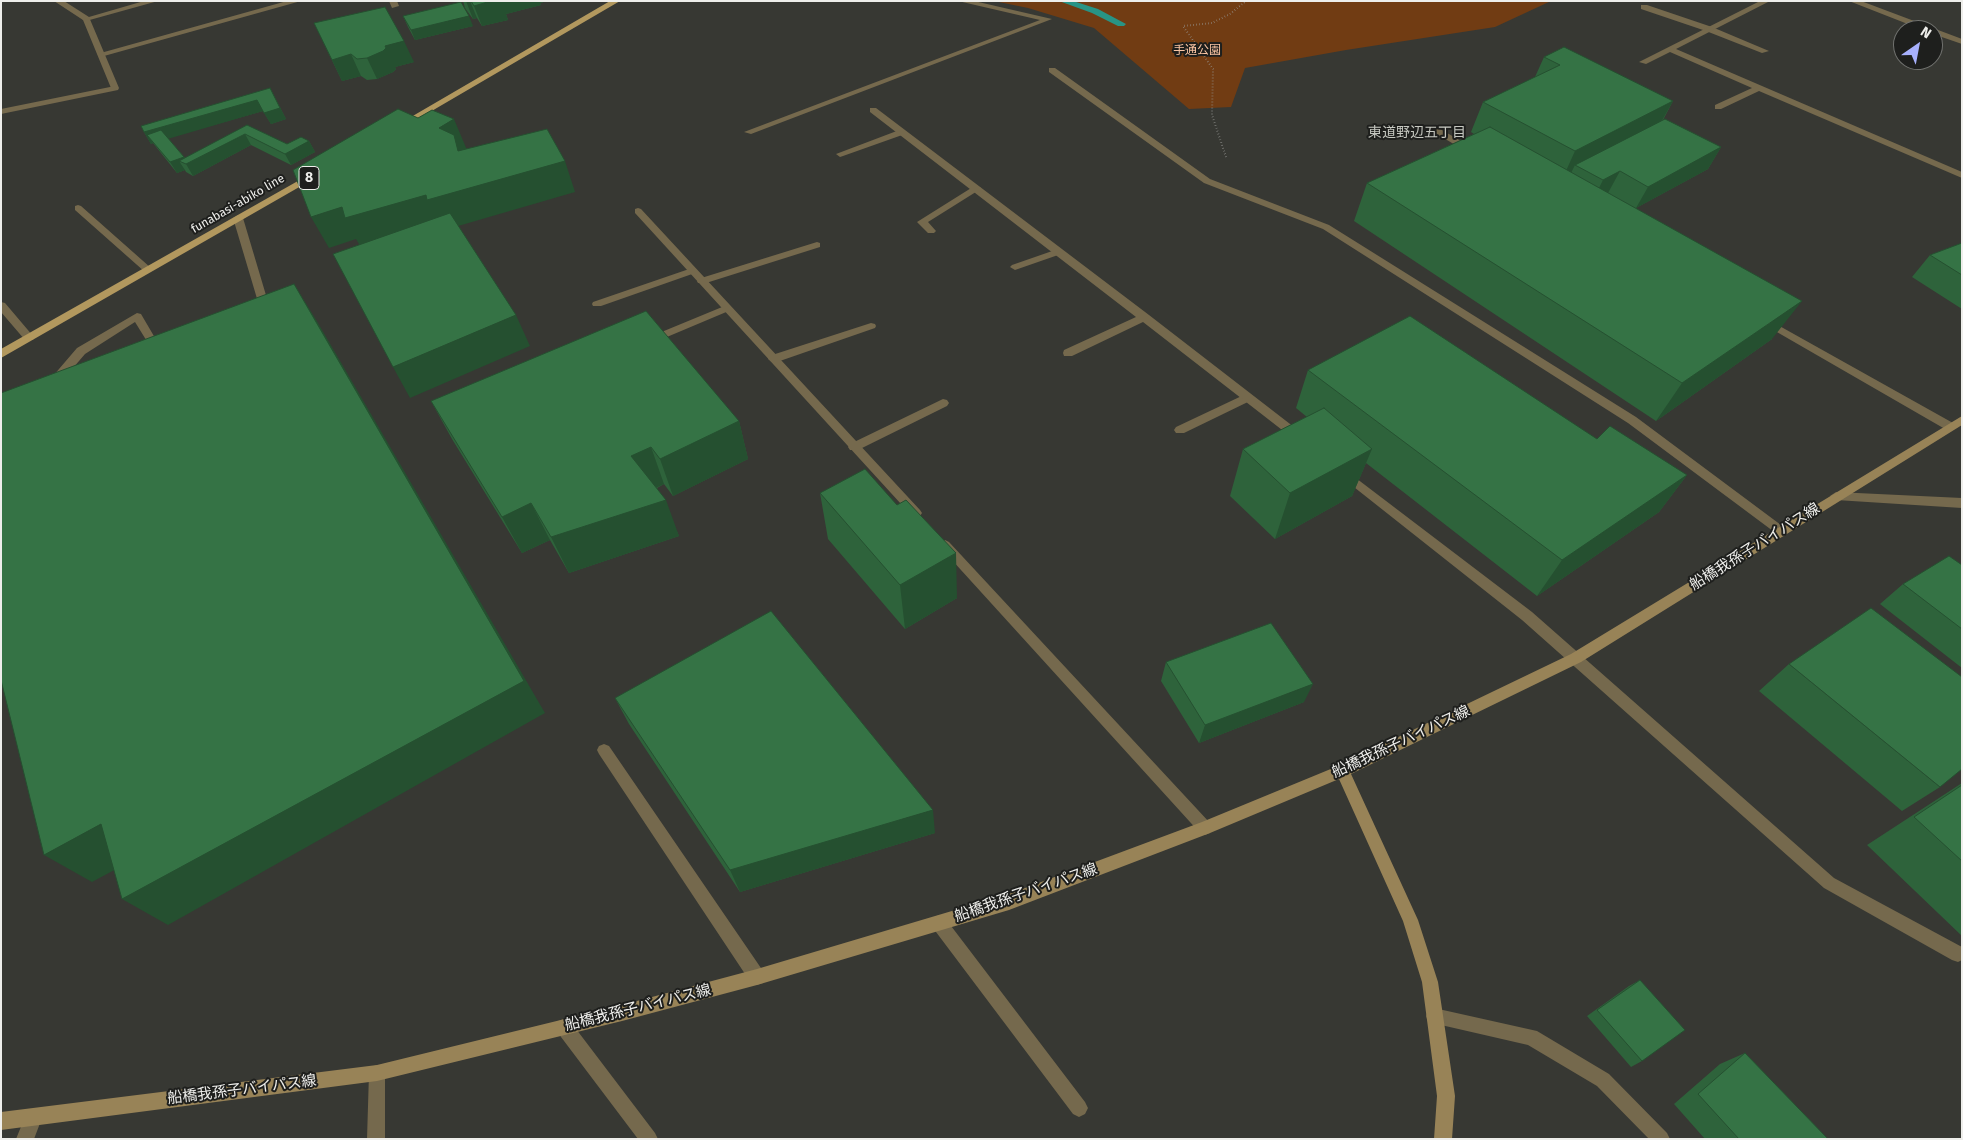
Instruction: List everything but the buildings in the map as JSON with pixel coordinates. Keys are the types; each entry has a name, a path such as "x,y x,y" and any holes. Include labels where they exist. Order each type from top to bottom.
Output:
{"main road":[{"path":"393,130 616,1"},
{"name":"funabasi-abiko line","path":"1,354 321,171"}],"street":[{"path":"1,112 115,88 86,19 58,1"},
{"path":"86,19 154,1"},
{"path":"101,54 297,1"},
{"path":"748,132 1048,19 962,1"},
{"path":"1643,62 1766,1"},
{"path":"1853,1 1903,20"},
{"path":"1644,7 1765,51"},
{"path":"1943,35 1962,42"},
{"path":"1670,49 1962,175"},
{"path":"1052,70 1207,181 1335,232 1632,420 1780,531"},
{"path":"1718,107 1760,88"},
{"path":"873,110 1145,317 1310,446"},
{"path":"1435,129 1478,154"},
{"path":"840,154 902,132"},
{"path":"931,231 922,222 976,188"},
{"path":"78,208 148,270"},
{"path":"638,211 921,519"},
{"path":"238,218 266,313"},
{"path":"702,281 817,244"},
{"path":"1015,267 1058,252"},
{"path":"597,304 692,271"},
{"path":"1,305 29,338"},
{"path":"636,346 727,308"},
{"path":"1754,315 1949,426"},
{"path":"137,316 153,343 137,365 40,402 22,404 57,379 82,351 137,316"},
{"path":"1068,353 1145,317"},
{"path":"773,359 871,326"},
{"path":"1180,430 1248,397"},
{"path":"854,446 943,403"},
{"name":"船橋我孫子バイパス線","path":"1,1121 377,1072 564,1027 757,977 1009,902 1205,828 1343,770 1576,658 1949,426 1962,420"},
{"path":"1334,464 1527,616 1829,883 1958,954"},
{"path":"1836,496 1961,504"},
{"path":"935,534 1205,828"},
{"path":"604,750 757,977"},
{"path":"1343,770 1410,920 1430,982 1446,1096 1443,1139"},
{"path":"939,923 1079,1108"},
{"path":"1434,1016 1531,1037 1603,1080 1660,1139"},
{"path":"564,1027 649,1139"},
{"path":"376,1139 377,1072"},
{"path":"25,1139 33,1118"}],"path":[{"path":"1237,193 1212,115 1213,69 1183,26 1212,22 1230,14 1246,1"}],"green space":[{"name":"手通公園","path":"994,1 1551,1 1495,27 1245,68 1231,107 1189,109 1094,28 1028,8"}],"waterway":[{"path":"1063,1 1095,11 1121,24"}],"district":[{"name":"東道野辺五丁目","path":"1417,133"}]}
